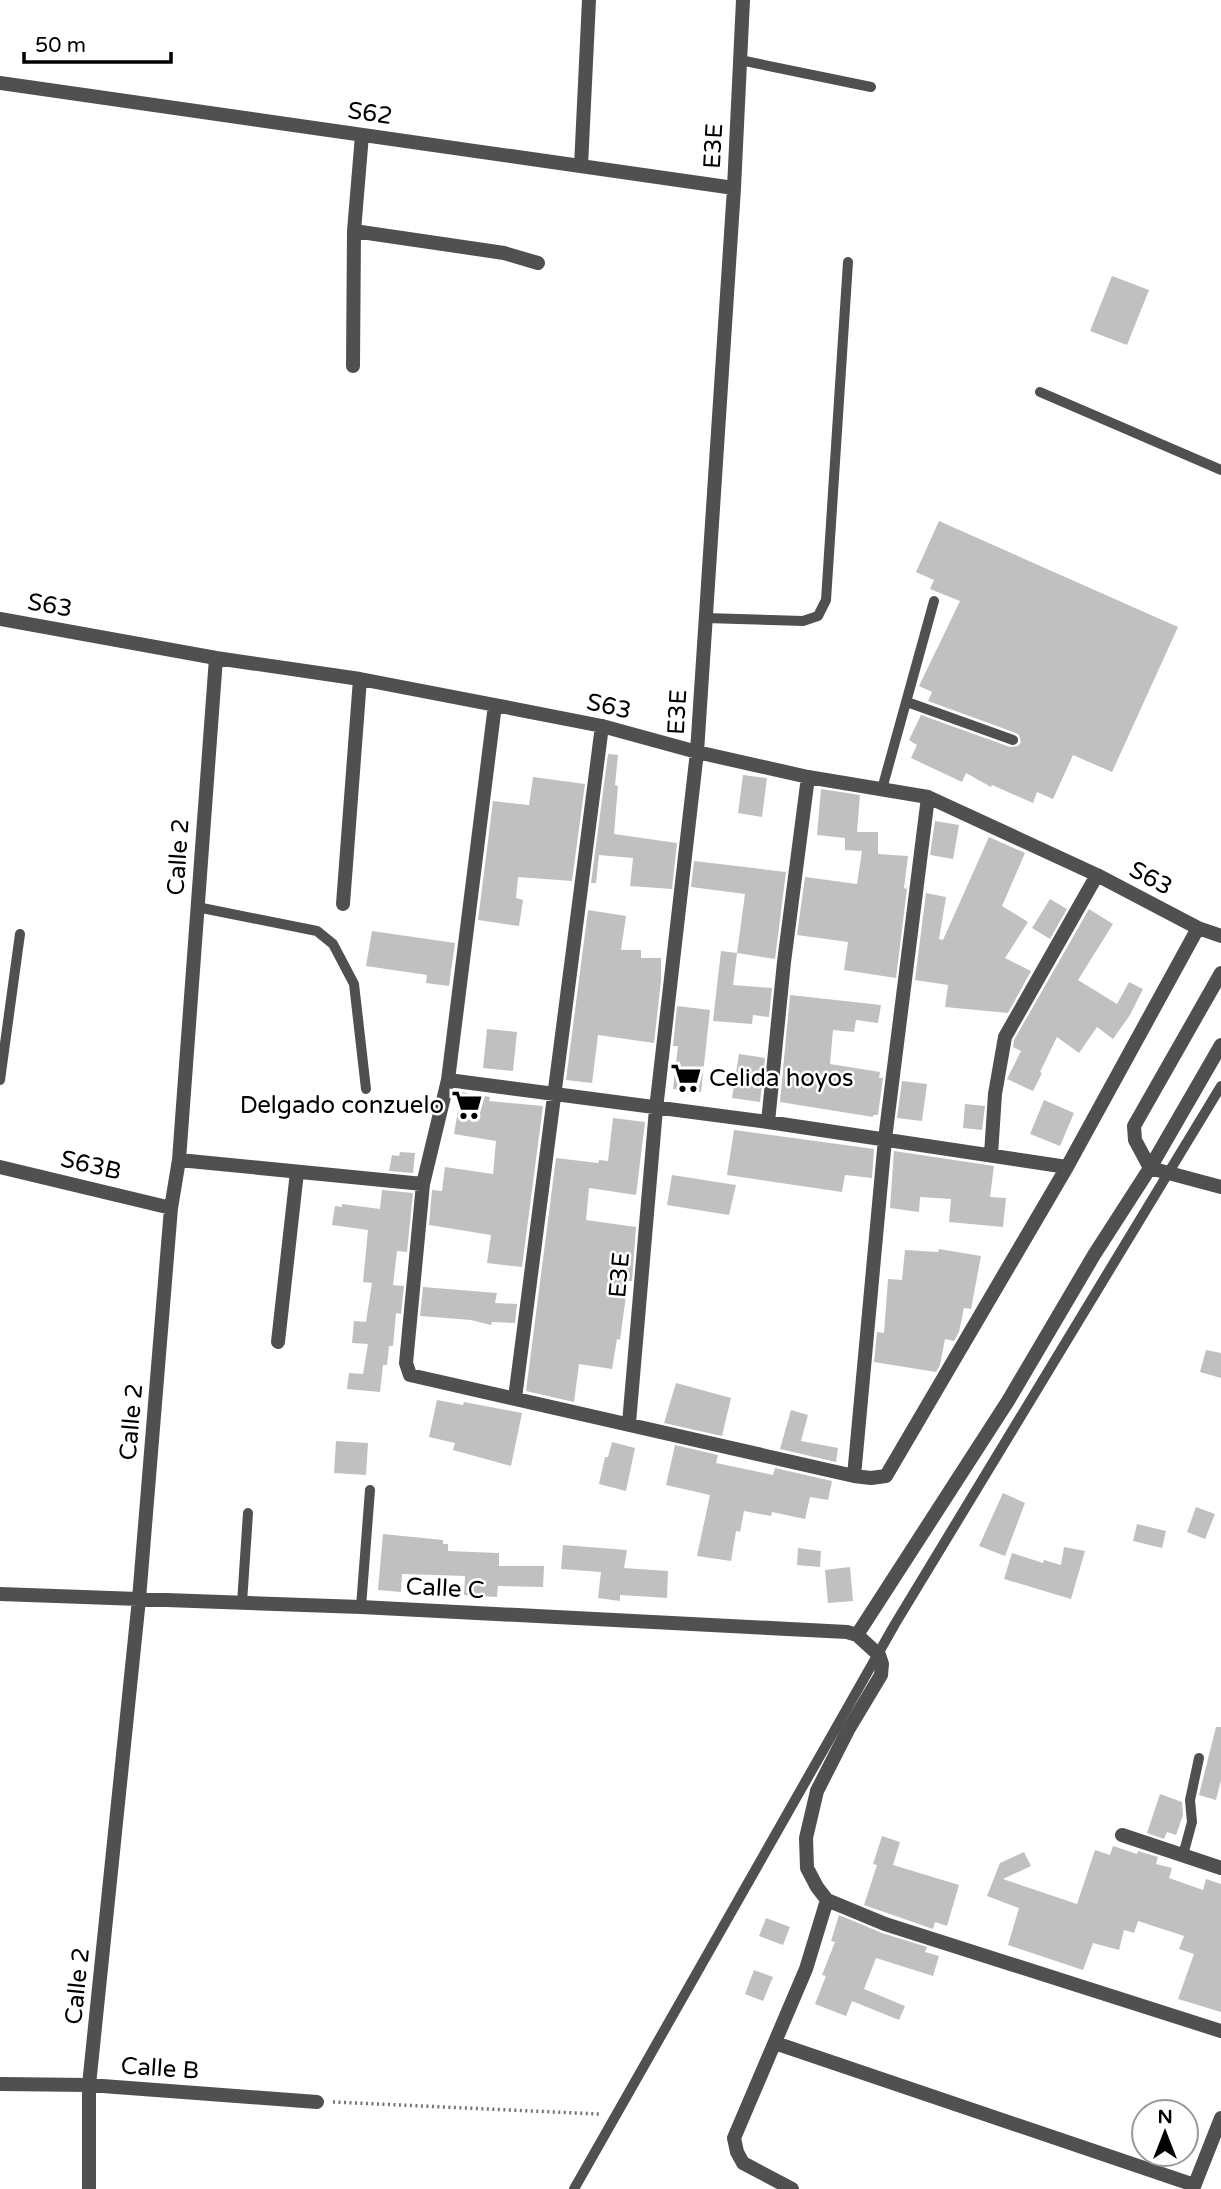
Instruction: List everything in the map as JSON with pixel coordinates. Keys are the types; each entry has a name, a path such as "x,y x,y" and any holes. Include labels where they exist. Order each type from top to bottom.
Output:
{"street":[{"path":"581,166 589,0"},
{"name":"E3E","path":"629,1423 656,1109 697,752 734,188 743,0"},
{"name":"S62","path":"0,83 734,188"},
{"path":"353,366 354,231 362,135"},
{"path":"354,231 505,253 538,263"},
{"name":"S63","path":"0,619 360,679 602,726 697,752 808,777 928,797 1097,875 1198,928 1221,936"},
{"name":"Calle 2","path":"89,2189 89,2085 139,1600 171,1208 179,1160 216,657"},
{"path":"343,904 360,679"},
{"path":"495,705 448,1080 423,1184 407,1370 410,1375 854,1476 886,1476 1068,1167 1198,928"},
{"path":"515,1398 602,726"},
{"path":"768,1122 784,962 808,777"},
{"path":"854,1476 885,1139 928,797"},
{"path":"991,1154 995,1094 1005,1037 1097,875"},
{"path":"1221,973 1133,1126 1135,1140 1150,1168 1221,1187"},
{"path":"1221,1045 1150,1168 1094,1255 1008,1401 857,1634 878,1655 882,1664 881,1675 848,1730 817,1791 806,1838 807,1868 828,1900 885,1924 1221,2031"},
{"path":"448,1080 768,1122 1068,1167"},
{"path":"179,1160 423,1184"},
{"name":"S63B","path":"0,1167 171,1208"},
{"path":"278,1342 298,1172"},
{"name":"Calle C","path":"0,1594 361,1607 857,1634"},
{"path":"1122,1835 1221,1868"},
{"path":"792,2189 743,2163 734,2138 806,1969 828,1900"},
{"path":"775,2043 1193,2187 1221,2118"},
{"name":"Calle B","path":"0,2084 89,2085 317,2102"}],"lane":[{"path":"740,60 871,87"},
{"path":"705,618 803,621 818,616 826,600 848,262"},
{"path":"1040,391 1221,470"},
{"path":"882,789 934,601"},
{"path":"907,702 1013,740"},
{"path":"197,907 317,931 333,944 354,984 366,1089"},
{"path":"0,1080 20,934"},
{"path":"574,2189 895,1624 1221,1086"},
{"path":"361,1607 370,1490"},
{"path":"242,1603 248,1513"},
{"path":"1183,1855 1192,1822 1190,1800 1199,1758"}],"path":[{"path":"317,2102 616,2115"}],"building":[{"path":"1112,276 1149,290 1127,345 1090,331"},
{"path":"939,521 1178,627 1112,772 1073,755 1053,799 1037,792 1033,803 992,785 991,787 966,773 962,782 911,758 917,745 909,740 921,715 1010,747 1018,746 1021,742 1016,733 928,701 932,692 919,686 960,601 930,589 934,580 916,572"},
{"path":"608,754 618,755 614,834 677,843 672,889 630,886 633,858 599,855 596,883 591,883"},
{"path":"743,775 767,778 762,817 738,813"},
{"path":"533,777 585,784 572,881 518,877 516,898 523,900 519,926 478,920 493,801 529,805"},
{"path":"821,789 860,795 857,832 878,832 878,854 908,856 904,888 907,889 896,978 844,970 848,942 797,935 805,877 857,884 862,851 845,850 845,838 817,835"},
{"path":"935,821 959,825 953,859 930,855"},
{"path":"989,837 1025,853 1002,906 1028,922 1005,958 1031,971 1008,1013 945,1007 948,985 915,980 926,893 946,897 939,939 943,940"},
{"path":"694,861 786,872 775,959 737,953 745,894 691,887"},
{"path":"1050,899 1067,909 1050,939 1032,928"},
{"path":"1089,909 1113,924 1078,980 1117,1004 1129,982 1143,989 1130,1015 1113,1039 1097,1027 1079,1053 1057,1037 1033,1091 1007,1079 1021,1051 1013,1047 1014,1040"},
{"path":"588,910 626,916 621,950 641,950 641,958 661,958 654,1043 598,1035 592,1083 566,1080"},
{"path":"372,931 455,943 449,986 426,983 427,975 366,966"},
{"path":"721,951 737,953 733,985 772,988 769,1017 753,1015 752,1024 713,1021"},
{"path":"790,995 881,1005 878,1023 856,1020 854,1032 833,1030 830,1064 880,1072 879,1078 883,1078 878,1115 873,1117 780,1102"},
{"path":"677,1006 710,1010 701,1092 673,1089 678,1046 673,1046"},
{"path":"487,1029 517,1032 513,1071 483,1068"},
{"path":"739,1054 765,1058 760,1102 732,1098"},
{"path":"902,1081 927,1084 922,1121 897,1118"},
{"path":"461,1092 490,1097 489,1101 543,1106 522,1267 487,1263 491,1235 429,1225 432,1190 442,1191 445,1167 493,1174 496,1141 454,1134"},
{"path":"1044,1100 1074,1113 1060,1146 1030,1134"},
{"path":"965,1104 985,1106 982,1130 963,1128"},
{"path":"613,1118 645,1122 636,1195 589,1188 586,1220 636,1227 632,1281 628,1281 620,1340 617,1339 612,1369 579,1364 574,1402 526,1391 556,1158 598,1163 599,1160 608,1161"},
{"path":"734,1130 874,1149 872,1178 845,1175 842,1192 727,1175"},
{"path":"894,1151 994,1166 990,1197 1006,1198 1003,1227 949,1222 951,1199 920,1197 919,1212 890,1208"},
{"path":"400,1152 415,1153 413,1173 389,1171 392,1155 399,1156"},
{"path":"672,1175 736,1185 729,1215 667,1205"},
{"path":"382,1190 413,1193 407,1252 397,1251 393,1285 404,1286 401,1314 396,1313 393,1346 389,1346 387,1365 383,1365 380,1392 347,1389 349,1373 363,1374 368,1344 352,1343 354,1321 366,1322 372,1283 363,1282 368,1230 332,1225 335,1206 342,1207 342,1204 380,1209"},
{"path":"939,1249 981,1256 971,1309 964,1308 959,1332 954,1341 945,1339 936,1372 874,1362 877,1332 884,1333 888,1279 902,1280 905,1250 938,1252"},
{"path":"423,1287 497,1293 495,1303 517,1304 515,1323 492,1322 491,1325 471,1320 420,1316"},
{"path":"1206,1350 1221,1353 1221,1378 1200,1372"},
{"path":"676,1383 731,1398 722,1436 664,1423"},
{"path":"437,1400 463,1405 464,1402 522,1413 511,1466 453,1450 455,1443 429,1437"},
{"path":"791,1410 808,1415 801,1441 838,1448 836,1462 780,1449"},
{"path":"336,1441 368,1443 366,1475 334,1473"},
{"path":"612,1442 635,1448 626,1491 599,1484 605,1457 608,1457"},
{"path":"675,1445 718,1455 716,1463 773,1475 775,1468 832,1481 828,1500 810,1497 805,1519 772,1512 771,1516 744,1511 740,1532 736,1531 731,1561 697,1556 710,1495 666,1485"},
{"path":"1003,1493 1025,1503 1005,1556 979,1546"},
{"path":"1196,1507 1215,1514 1205,1539 1187,1532"},
{"path":"1137,1524 1166,1531 1162,1548 1133,1541"},
{"path":"383,1534 443,1540 443,1544 448,1544 448,1551 499,1553 499,1566 544,1566 543,1587 498,1586 497,1597 464,1595 465,1576 402,1574 401,1592 378,1590"},
{"path":"563,1545 627,1550 624,1568 668,1571 667,1598 620,1595 620,1601 598,1598 601,1572 561,1569"},
{"path":"1064,1547 1085,1551 1071,1599 1004,1579 1012,1553 1043,1563 1044,1560 1061,1565"},
{"path":"798,1548 821,1551 820,1567 797,1565"},
{"path":"850,1567 853,1601 828,1603 825,1570"},
{"path":"1216,1727 1221,1727 1221,1780 1216,1800 1199,1795"},
{"path":"1160,1794 1182,1802 1183,1815 1176,1835 1167,1832 1164,1839 1147,1833"},
{"path":"882,1836 900,1842 893,1865 959,1885 947,1926 935,1922 933,1929 864,1905 877,1865 873,1864"},
{"path":"1113,1846 1158,1857 1156,1864 1172,1868 1169,1878 1203,1890 1206,1879 1221,1884 1221,2012 1178,1999 1194,1954 1179,1949 1184,1936 1138,1921 1134,1933 1124,1930 1119,1950 1093,1943 1083,1970 1008,1945 1019,1908 987,1896 1000,1863 1024,1852 1031,1866 1003,1879 1077,1904 1095,1850 1110,1855"},
{"path":"839,1915 882,1933 927,1947 925,1952 939,1956 933,1976 876,1958 864,1989 905,2006 899,2020 852,2001 846,2016 815,2004 826,1976 822,1975 835,1942 831,1941"},
{"path":"766,1918 790,1927 783,1945 759,1936"},
{"path":"754,1970 773,1977 763,2001 745,1994"}],"place":[{"name":"Celida hoyos","path":"686,1078"},
{"name":"Delgado conzuelo","path":"467,1105"}]}
